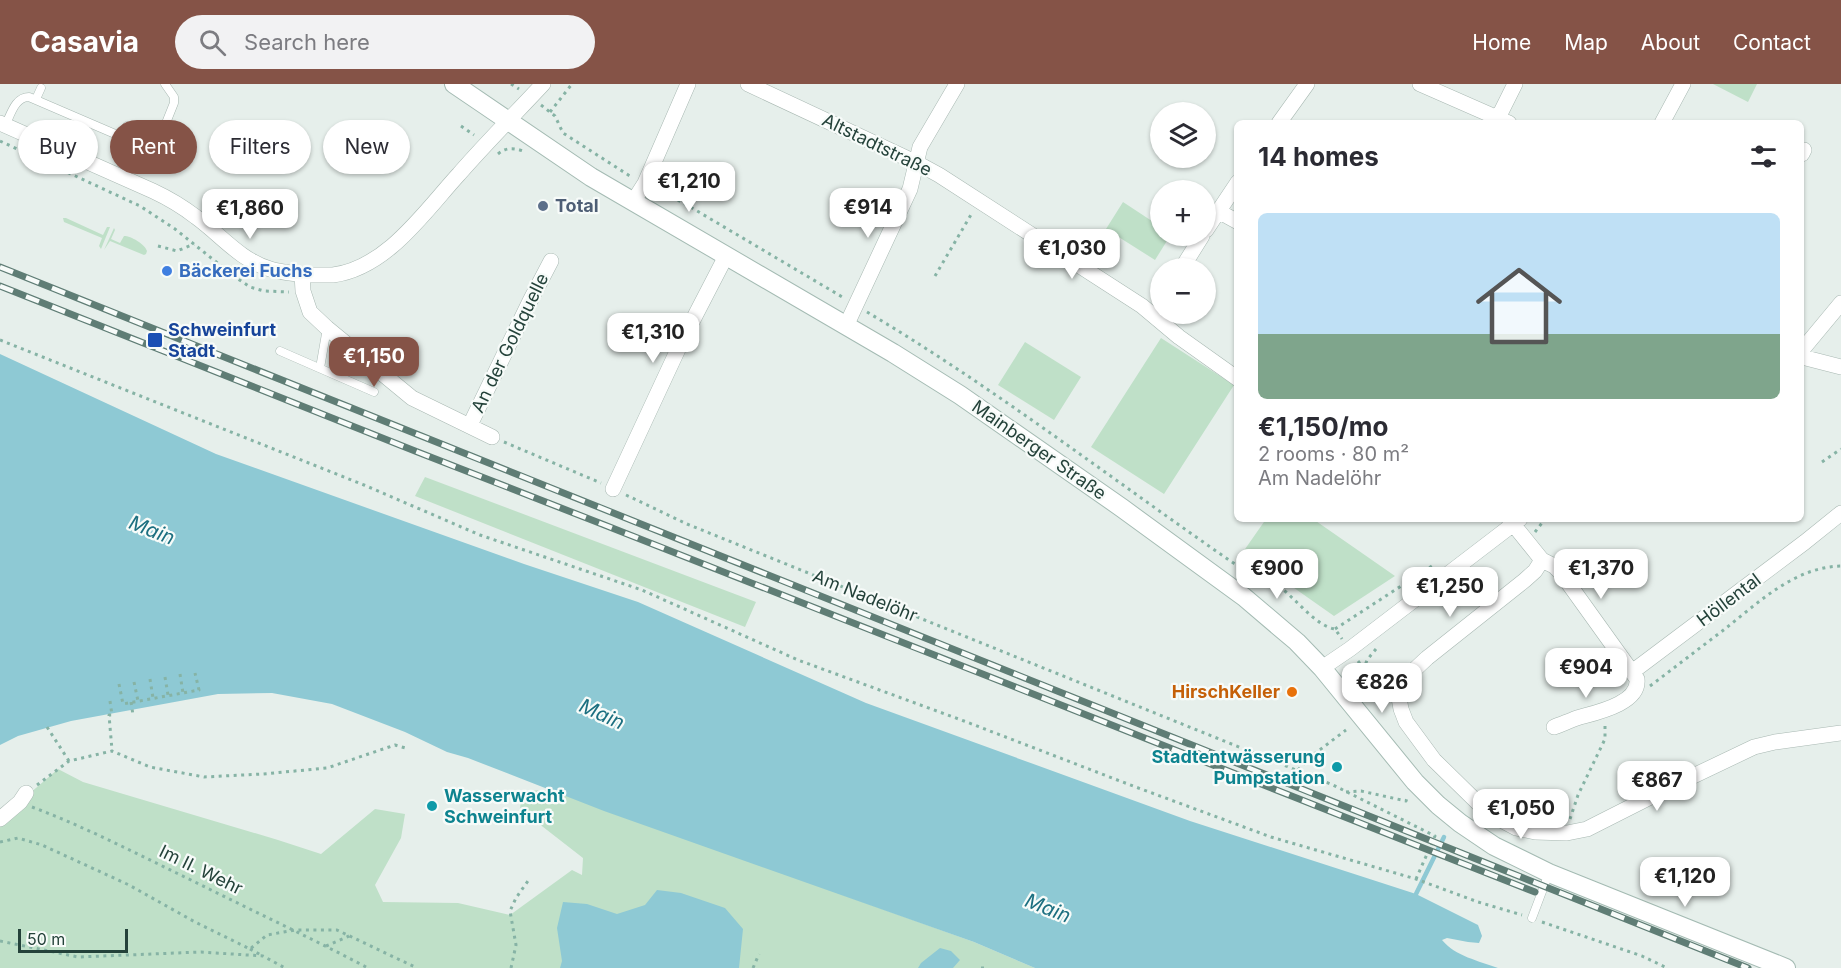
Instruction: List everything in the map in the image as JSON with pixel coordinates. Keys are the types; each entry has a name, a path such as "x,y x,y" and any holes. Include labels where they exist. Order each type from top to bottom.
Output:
{"main road":[{"name":"Mainberger Straße","path":"454,84 591,177 960,395 1122,508 1263,612 1297,642 1322,668 1415,782 1460,823 1494,846 1549,873 1786,968"}],"street":[{"path":"2,124 170,200 195,216 252,261 270,269 302,274 333,275 349,271 368,262 394,244 543,84"},
{"path":"633,202 645,183 688,84"},
{"name":"Altstadtstraße","path":"748,84 917,163 1150,304"},
{"path":"846,326 910,189 920,147 957,84"},
{"path":"1281,120 1308,84"},
{"path":"1419,84 1501,120"},
{"path":"1503,120 1515,84"},
{"path":"1664,120 1683,84"},
{"path":"1216,214 1233,198"},
{"path":"1218,211 1234,220"},
{"path":"613,489 680,345 726,256"},
{"name":"An der Goldquelle","path":"470,425 550,261"},
{"path":"302,274 303,291 310,312 327,328 412,398 492,437"},
{"path":"1804,348 1841,303"},
{"name":"Altstadtstraße","path":"1169,324 1179,337 1234,377"},
{"path":"1804,358 1841,367"},
{"name":"Höllental","path":"1632,672 1841,513"},
{"path":"1322,668 1350,649 1511,522"},
{"path":"1515,522 1542,560 1554,566 1561,573 1637,679 1638,686 1635,692 1611,708 1554,727"},
{"path":"1542,560 1535,572 1427,658 1411,674 1399,698 1406,722 1416,738 1453,780 1481,807 1501,820 1516,828 1549,833 1587,829 1755,747 1841,733"},
{"path":"0,819 23,798"}],"lane":[{"path":"165,84 174,97 174,103 167,120"},
{"path":"36,99 41,88"},
{"path":"2,124 19,100 24,97 36,99 110,133"},
{"path":"320,368 327,328"},
{"path":"280,351 374,392"},
{"path":"1532,918 1549,873"}],"path":[{"path":"550,112 572,84"},
{"path":"0,141 140,206 194,244 226,271 250,286 264,291 303,291"},
{"path":"501,152 508,148 527,153"},
{"path":"934,276 979,201"},
{"path":"158,246 177,251 194,244"},
{"path":"0,340 480,535 642,590 798,660 1271,837 1416,879 1642,957 1667,968"},
{"name":"Am Nadelöhr","path":"492,437 613,489 687,524 1298,770 1346,792 1436,836 1416,879"},
{"path":"1822,462 1841,448"},
{"path":"1335,629 1435,564"},
{"name":"Höllental","path":"1635,692 1642,692 1783,584 1813,571 1841,566"},
{"path":"1292,608 1297,602"},
{"path":"1364,669 1377,674 1389,688"},
{"path":"119,684 123,704 198,690 195,673"},
{"path":"180,674 183,693"},
{"path":"165,677 168,695"},
{"path":"150,680 153,698"},
{"path":"135,682 138,701"},
{"path":"110,701 112,751"},
{"path":"131,702 133,715"},
{"path":"1570,822 1578,795 1605,739 1602,712"},
{"path":"47,728 69,761"},
{"path":"1298,770 1309,758 1346,730"},
{"path":"23,798 69,761 112,751 150,767 204,777 327,768 395,745 409,749"},
{"path":"1346,792 1361,790 1406,801 1408,794"},
{"name":"Im II. Wehr","path":"23,798 295,930 368,968"},
{"path":"0,843 18,838 42,845 129,885 285,968"},
{"path":"511,968 516,945 510,911 530,878"},
{"path":"250,949 267,935 295,930 337,930 417,968"},
{"path":"326,946 349,936"},
{"path":"0,940 78,957 201,952 263,956"},
{"path":"753,968 759,954"}],"green space":[{"path":"1713,84 1757,84 1748,102"},
{"path":"1123,202 1150,220 1150,246 1164,246 1156,258 1152,258 1106,229"},
{"path":"63,218 103,235 107,227 110,227 101,249 99,246 102,238 64,222"},
{"path":"114,228 111,239 120,243 124,236 130,237 144,246 146,254 110,241 104,250"},
{"path":"1161,338 1234,385 1164,494 1091,447"},
{"path":"1025,342 1081,377 1054,420 998,385"},
{"path":"425,477 756,602 745,627 415,496"},
{"path":"1264,522 1317,522 1395,576 1334,616 1243,552"},
{"path":"58,769 83,782 321,854 375,809 405,814 401,838 375,885 383,902 458,903 510,915 572,870 582,875 583,858 520,809 522,791 551,790 974,942 1035,968 0,968 0,819"}],"water":[{"name":"Main","path":"0,354 216,454 524,564 638,602 866,703 1190,821 1416,894 1478,925 1482,936 1479,943 1447,938 1442,940 1460,954 1498,968 1035,968 974,942 604,811 447,752 405,732 332,704 272,693 218,694 71,721 18,736 0,745"},
{"path":"657,890 681,893 725,908 743,929 739,968 560,968 562,961 557,928 563,902 587,904 617,914 645,905"},
{"path":"940,948 951,951 960,960 953,968 918,968 921,963"}],"waterway":[{"path":"1416,894 1444,837"}],"railway":[{"path":"0,267 1748,968"},
{"path":"0,286 1535,892"}],"place":[{"name":"Total","path":"543,206"},
{"name":"Bäckerei Fuchs","path":"167,271"},
{"name":"Schweinfurt Stadt","path":"155,340"},
{"name":"HirschKeller","path":"1292,692"},
{"name":"Stadtentwässerung Pumpstation","path":"1337,767"},
{"name":"Wasserwacht Schweinfurt","path":"432,806"}]}
